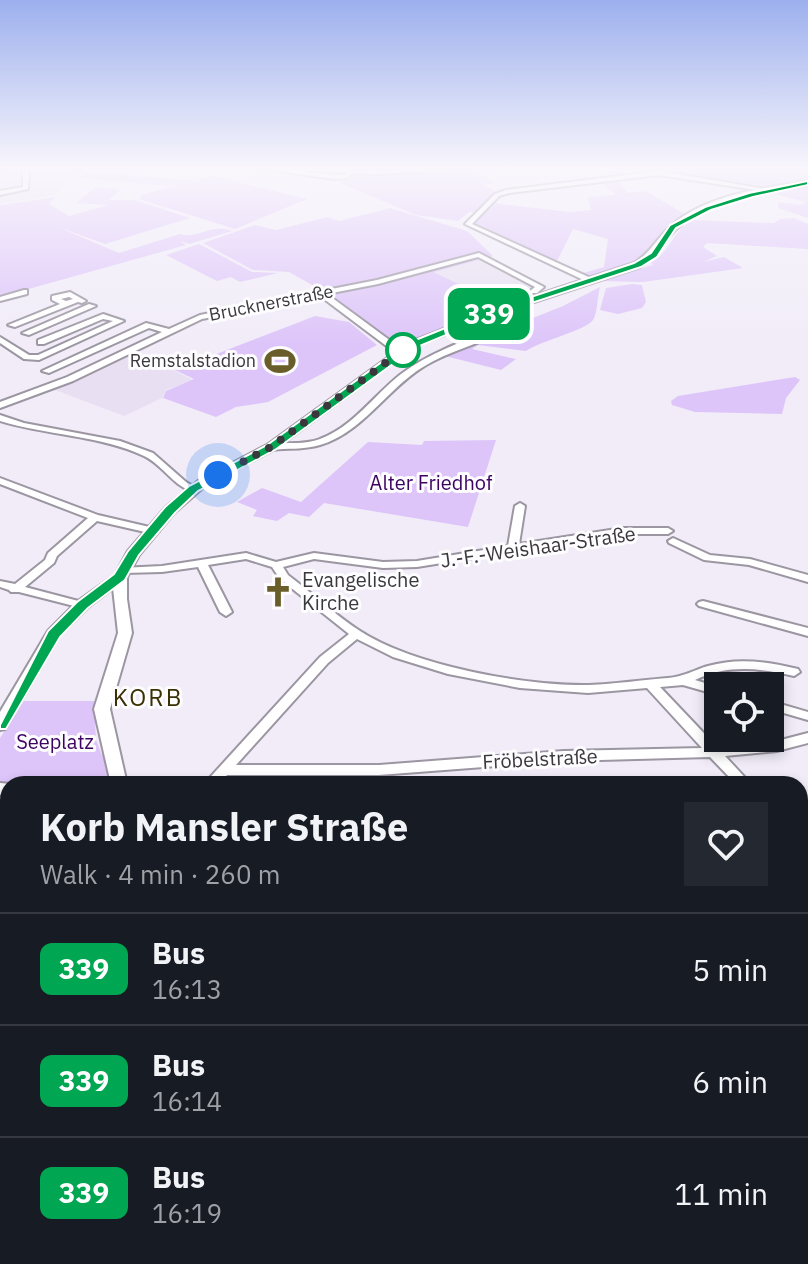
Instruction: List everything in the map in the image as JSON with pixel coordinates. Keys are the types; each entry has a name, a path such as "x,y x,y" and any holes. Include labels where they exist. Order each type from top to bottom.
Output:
{"street":[{"path":"472,226 590,281"},
{"path":"0,725 53,634 82,605 122,573 133,554 170,510 193,489 271,447 400,352 489,314 647,260 662,246 675,226"},
{"name":"Brucknerstraße","path":"0,405 52,386 200,317 322,294 479,255 540,287 534,291"},
{"path":"0,299 24,292"},
{"path":"322,294 400,352"},
{"path":"12,325 78,299 92,306 26,333"},
{"path":"0,339 27,357 39,358 120,323 109,315 103,316 41,342"},
{"path":"0,319 54,351"},
{"path":"46,371 149,325 167,331"},
{"path":"271,447 307,445 329,439 380,401 417,367 465,343 498,331"},
{"path":"0,351 13,347"},
{"path":"39,358 52,386"},
{"path":"0,418 120,444 150,455 182,484 193,489"},
{"path":"0,481 95,517 154,531"},
{"path":"513,547 520,506"},
{"path":"15,590 95,517"},
{"name":"J.-F.-Weishaar-Straße","path":"122,573 246,556 276,565 314,556 383,565 417,564 623,531 670,536 708,558 750,562 808,579"},
{"path":"201,562 226,612"},
{"path":"276,565 284,577 356,634 397,654 438,666 520,684 588,689 683,681 704,687"},
{"path":"117,776 102,709 125,633 120,599 122,573"},
{"path":"0,584 82,605"},
{"path":"96,596 110,595 120,599"},
{"path":"703,604 808,632"},
{"path":"218,776 324,660 356,634"},
{"path":"683,681 709,667 734,663 762,664 794,672"},
{"path":"650,684 704,740"},
{"path":"784,709 808,716"},
{"name":"Fröbelstraße","path":"784,744 808,738"},
{"path":"716,752 737,776"},
{"name":"Fröbelstraße","path":"224,770 379,770 564,756 716,752"}],"shaded area":[{"path":"485,258 537,287 495,301 433,271"},
{"path":"137,352 193,380 166,390 162,398 124,416 55,390"}],"green space":[{"path":"0,226 164,226 105,244 58,227 119,253 180,234 192,235 217,229 232,231 189,244 180,241 186,245 0,297"},
{"path":"252,226 276,230 292,226 450,226 467,231 493,256 434,272 505,306 400,347 323,291 289,272 253,270 203,243"},
{"path":"480,226 669,226 661,242 640,262 593,278 580,274 604,267 608,239 573,229 556,263"},
{"path":"685,226 808,226 808,249 707,243 703,247 717,256 703,262 724,257 743,268 643,282 599,281 653,265 651,263 663,253"},
{"path":"199,244 252,272 278,273 240,282 231,277 217,281 166,255"},
{"path":"642,285 646,302 642,308 618,314 600,310 606,288"},
{"path":"600,287 595,317 581,328 526,351 478,345 472,349 516,359 501,370 441,355 563,306"},
{"path":"315,316 349,322 377,345 268,402 236,407 216,417 163,398 166,391 194,379 175,370"},
{"path":"795,377 800,380 786,398 782,414 695,412 672,405 671,401 678,396"},
{"name":"Alter Friedhof","path":"496,440 468,527 324,503 309,517 289,513 277,521 253,516 257,510 237,502 262,488 301,502 368,442 422,445 424,441"},
{"name":"Seeplatz","path":"24,701 94,701 96,740 102,755 107,755 109,772 107,776 0,776 0,738"}],"bus line":[{"name":"339","path":"0,725 53,634 82,605 120,577 133,554 170,510 193,489 266,451 385,361 411,345 489,314 637,265 654,255 675,226"}],"place":[{"name":"Remstalstadion","path":"280,361"},
{"name":"Evangelische Kirche","path":"278,592"}],"district":[{"name":"KORB","path":"148,698"}],"route":[{"path":"218,475 266,451 403,350"}]}
